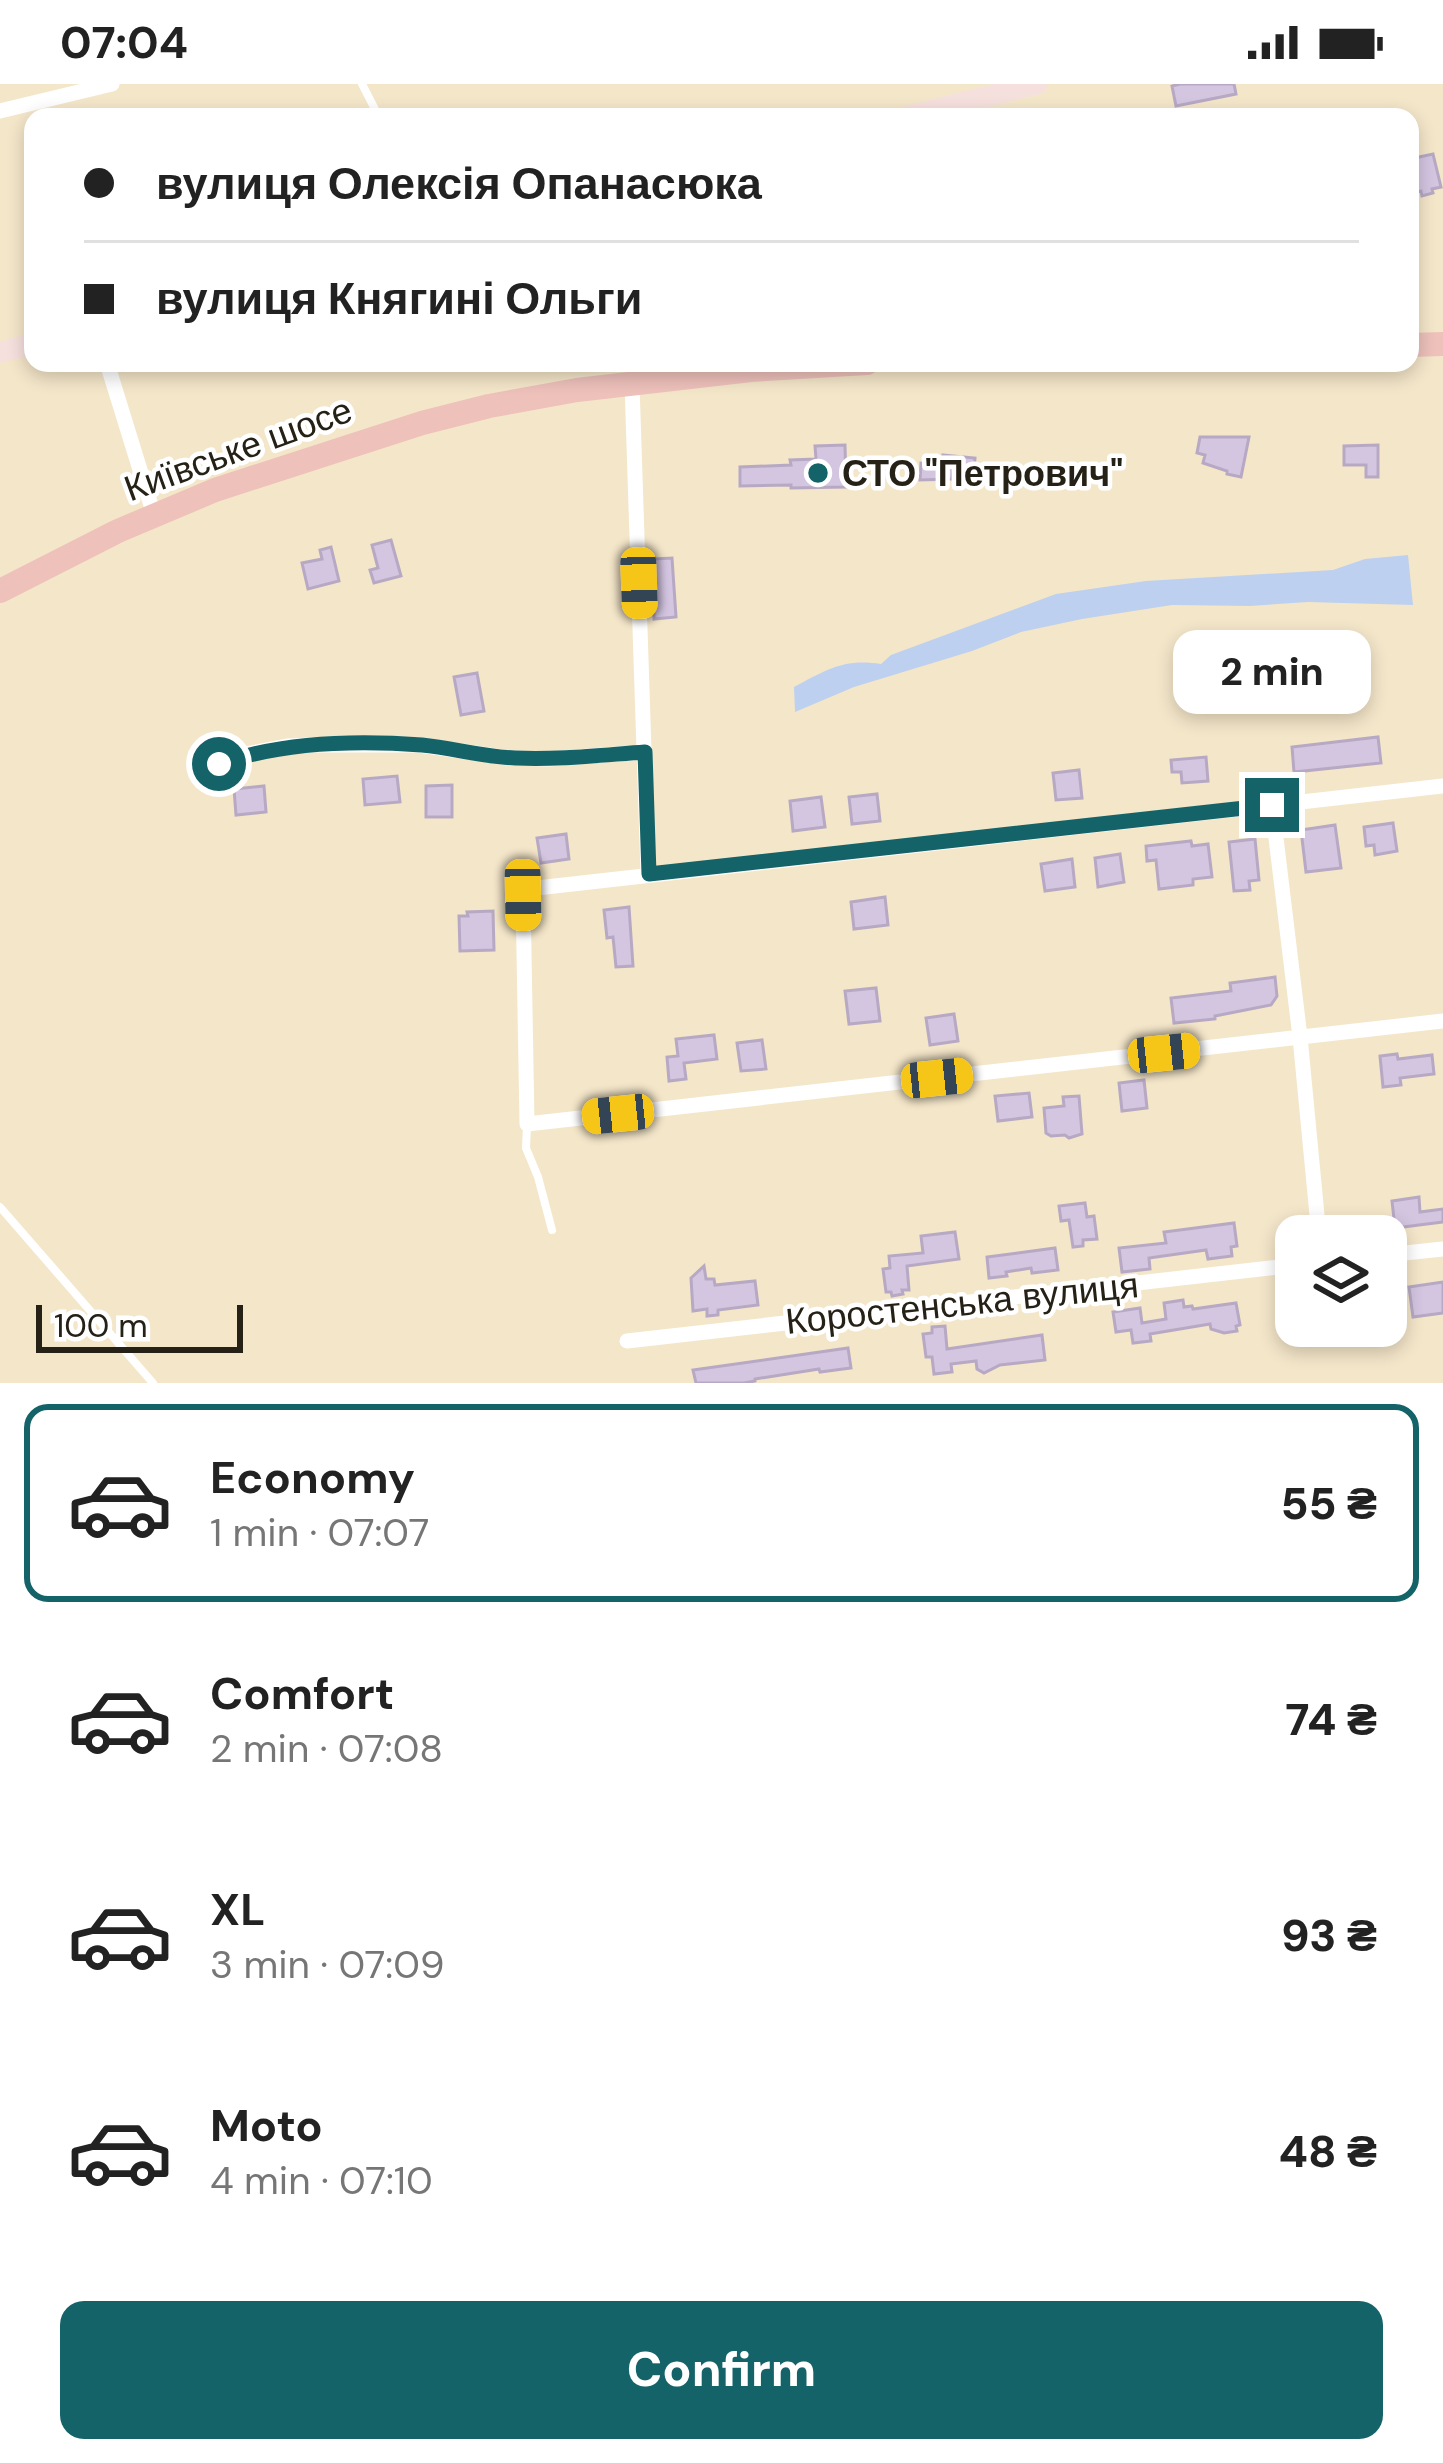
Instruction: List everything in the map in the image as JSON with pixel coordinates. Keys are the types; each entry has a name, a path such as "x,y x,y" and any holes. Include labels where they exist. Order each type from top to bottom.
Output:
{"main road":[{"name":"Київське шосе","path":"0,591 215,490 422,423 511,402 734,372"}],"street":[{"path":"0,111 64,90 112,84"},
{"path":"941,108 1037,84"},
{"path":"109,372 154,515"},
{"path":"632,384 649,874"},
{"path":"219,764 251,753 310,745 419,745 549,759 645,752"},
{"path":"1443,786 525,891 527,1124 1443,1022"},
{"path":"1272,805 1317,1215"},
{"path":"1407,1253 1443,1249"},
{"name":"Коростенська вулиця","path":"628,1341 1275,1267"}],"lane":[{"path":"527,1124 526,1148 552,1230"},
{"path":"0,1207 153,1383"}],"water":[{"path":"1408,555 1413,605 1172,605 1082,619 1021,632 854,687 795,712 794,687 826,671 846,664 881,664 891,655 1056,594 1146,581 1333,570 1365,559"}],"building":[{"path":"1234,84 1236,94 1176,106 1172,86"},
{"path":"1433,154 1441,187 1422,196 1419,192 1419,157"},
{"path":"1200,437 1249,437 1241,477 1203,463 1205,455 1197,453"},
{"name":"СТО \"Петрович\"","path":"845,445 846,487 740,486 740,467 791,465 790,460 816,459 815,446"},
{"path":"1378,445 1378,477 1366,477 1366,465 1344,465 1344,446"},
{"path":"943,455 975,458 974,472 953,471 952,479 920,480 921,463 942,464"},
{"path":"391,540 401,576 374,583 370,570 378,568 372,545"},
{"path":"331,547 339,581 308,589 302,563 322,559 320,550"},
{"path":"672,558 676,617 654,619 654,559"},
{"path":"477,673 484,711 461,715 454,677"},
{"path":"1378,737 1381,763 1294,772 1292,747"},
{"path":"1206,757 1208,781 1182,783 1181,772 1172,772 1171,760"},
{"path":"1079,770 1082,798 1056,800 1053,773"},
{"path":"397,776 400,802 365,805 363,779"},
{"path":"452,785 452,817 426,817 426,786"},
{"path":"264,786 266,812 236,815 234,789"},
{"path":"877,794 880,821 852,824 849,797"},
{"path":"821,797 825,827 793,831 790,801"},
{"path":"1393,823 1397,851 1375,855 1374,845 1366,846 1364,827"},
{"path":"1335,825 1341,868 1306,872 1301,830"},
{"path":"566,834 569,859 541,863 537,838"},
{"path":"1255,839 1259,880 1249,881 1250,890 1234,891 1229,842"},
{"path":"1191,841 1192,846 1208,844 1212,877 1193,879 1193,885 1159,889 1156,860 1147,861 1146,846"},
{"path":"1120,854 1124,882 1098,887 1095,858"},
{"path":"1072,859 1075,887 1045,891 1041,864"},
{"path":"885,897 888,925 854,929 851,902"},
{"path":"629,907 633,966 616,967 604,910"},
{"path":"493,911 494,950 460,951 459,916"},
{"path":"1275,977 1277,996 1271,1005 1174,1023 1171,998 1231,991 1230,983"},
{"path":"876,988 880,1021 849,1024 845,991"},
{"path":"954,1014 958,1041 930,1045 926,1018"},
{"path":"714,1035 717,1059 684,1063 686,1079 669,1081 667,1057 678,1056 676,1039"},
{"path":"762,1040 766,1069 741,1071 737,1043"},
{"path":"1397,1054 1398,1059 1432,1055 1434,1074 1400,1078 1401,1085 1383,1087 1380,1056"},
{"path":"1144,1080 1147,1108 1122,1111 1119,1083"},
{"path":"1029,1093 1032,1117 998,1121 995,1096"},
{"path":"1079,1096 1082,1134 1069,1138 1046,1133 1044,1108 1064,1106 1063,1097"},
{"path":"1419,1197 1420,1212 1443,1209 1443,1222 1407,1226 1407,1215 1394,1215 1392,1201"},
{"path":"1085,1203 1087,1217 1094,1216 1097,1239 1073,1247 1069,1220 1061,1221 1059,1206"},
{"path":"1234,1223 1237,1246 1231,1247 1232,1256 1208,1259 1206,1250 1149,1258 1150,1269 1122,1272 1119,1248 1166,1243 1164,1232"},
{"path":"955,1232 959,1259 907,1266 909,1290 892,1296 886,1292 883,1269 890,1268 889,1256 923,1253 921,1236"},
{"path":"1055,1248 1058,1270 1032,1273 1031,1268 989,1278 987,1257"},
{"path":"704,1266 706,1279 714,1279 715,1285 755,1281 758,1305 718,1310 718,1315 707,1316 707,1309 693,1311 691,1278"},
{"path":"1443,1282 1443,1313 1413,1317 1409,1287"},
{"path":"1183,1300 1184,1307 1193,1309 1236,1303 1237,1331 1224,1333 1211,1329 1210,1324 1150,1334 1151,1341 1133,1343 1131,1330 1116,1332 1113,1312 1140,1308 1142,1323 1166,1319 1164,1303"},
{"path":"945,1326 947,1349 1042,1335 1045,1360 1000,1365 984,1373 977,1369 976,1361 951,1364 952,1372 934,1374 923,1334"},
{"path":"848,1348 851,1368 744,1383 696,1383 693,1370"}],"place":[{"name":"СТО \"Петрович\"","path":"818,473"}],"route":[{"path":"219,764 251,753 310,745 419,745 549,759 645,752 649,874 1272,805"}]}
